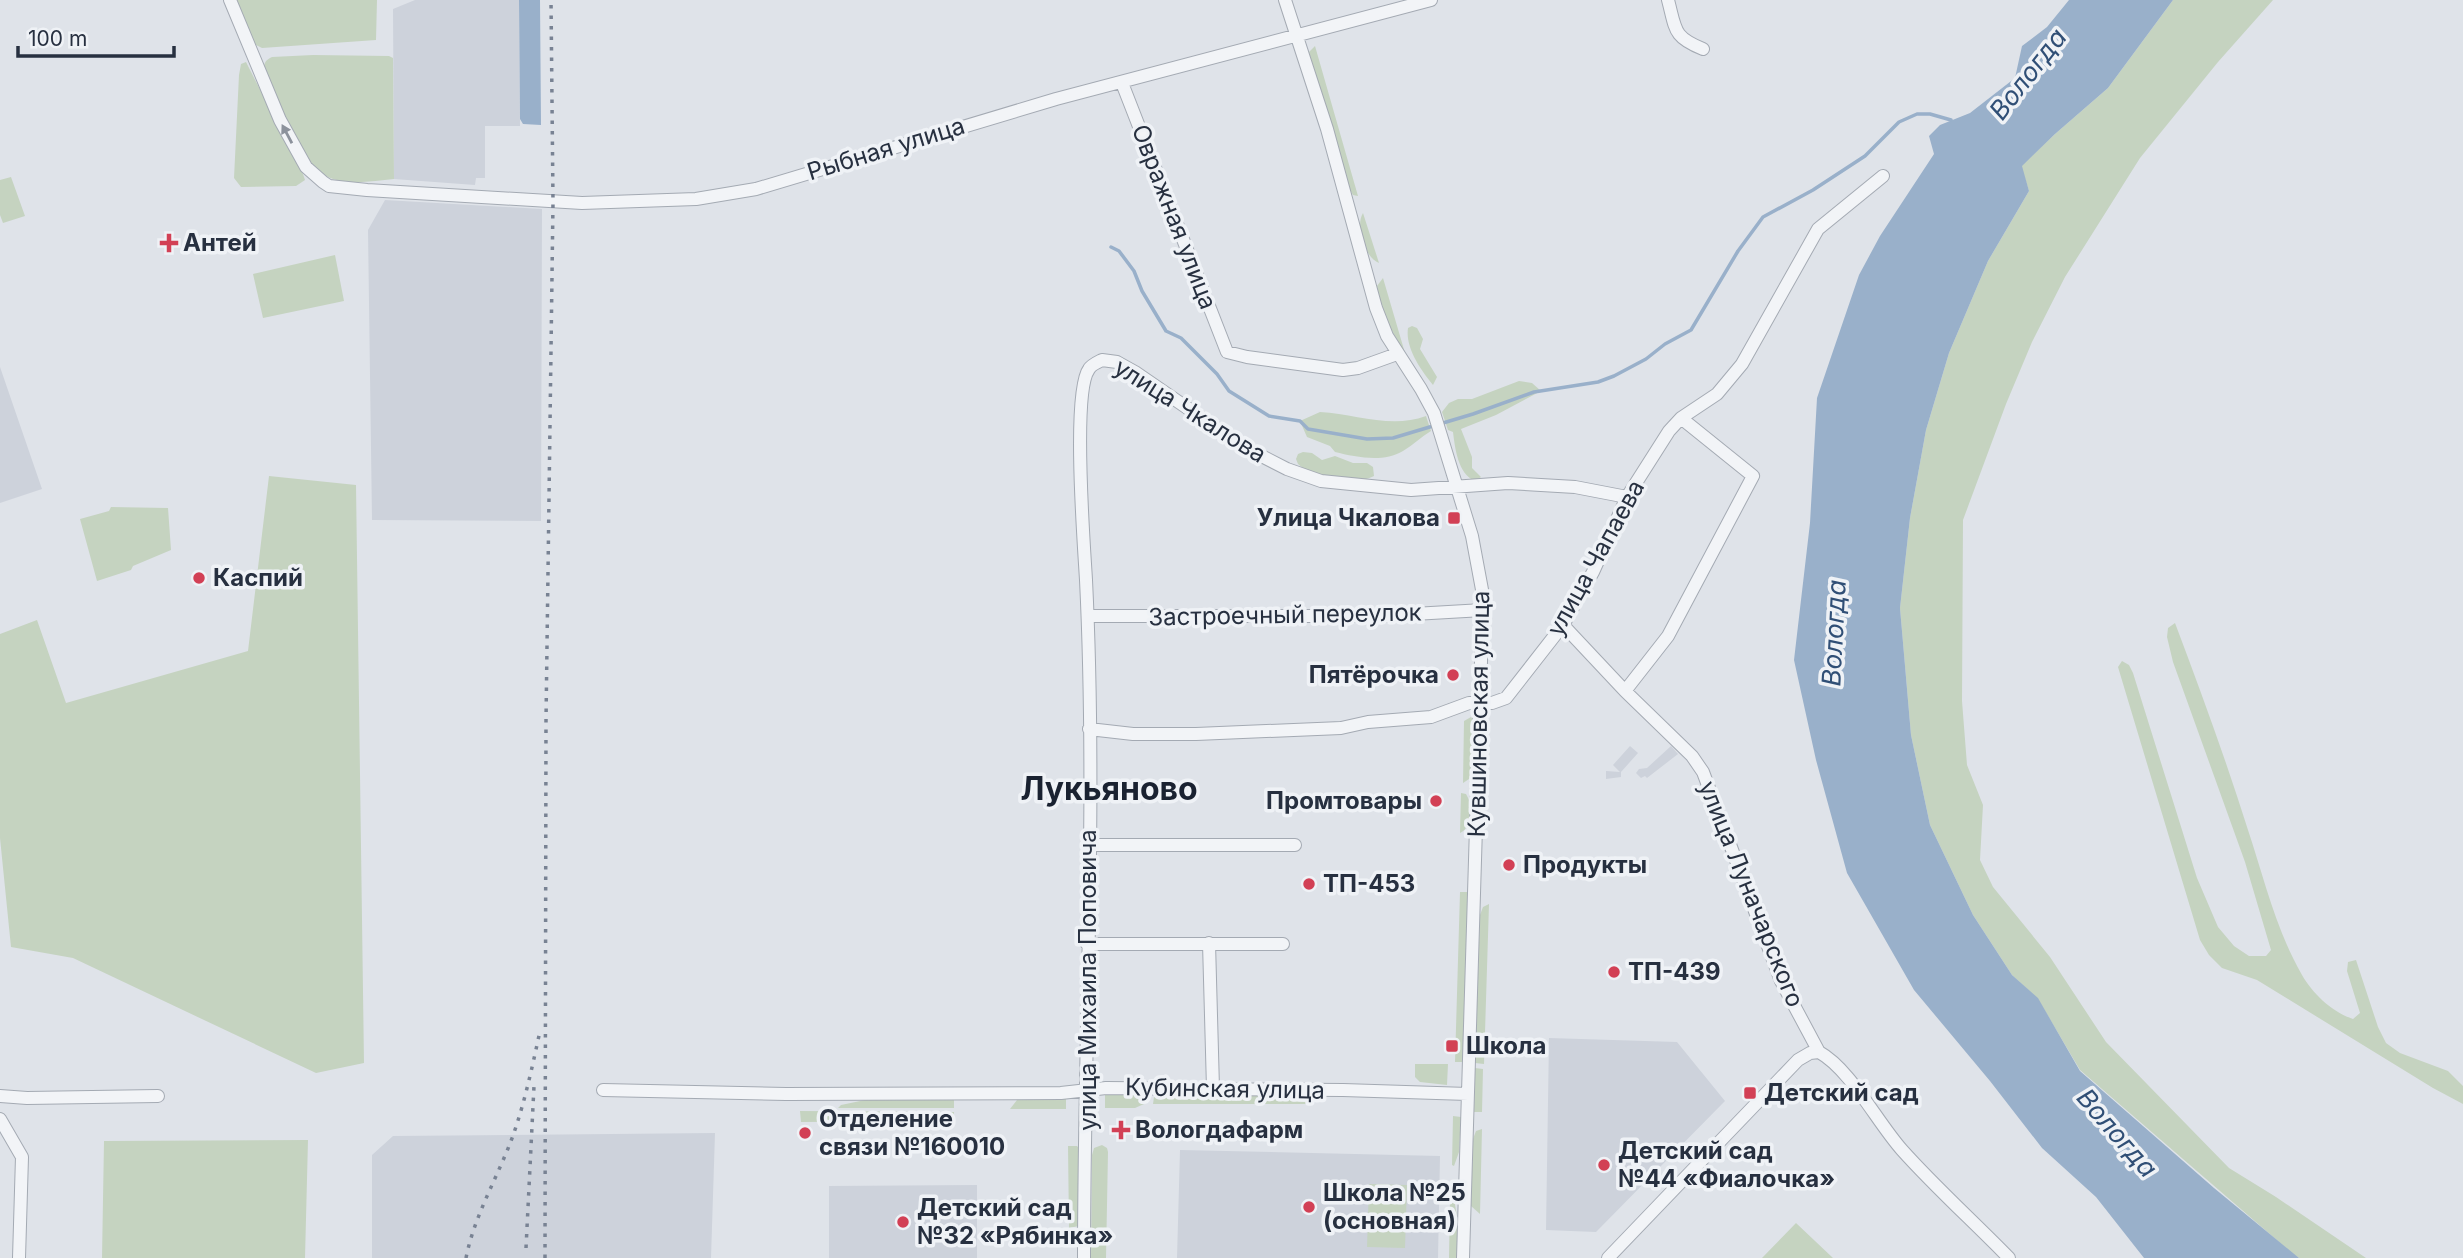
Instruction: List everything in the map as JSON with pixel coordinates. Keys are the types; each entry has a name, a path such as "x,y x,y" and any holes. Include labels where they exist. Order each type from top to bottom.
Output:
{"street":[{"name":"Рыбная улица","path":"230,0 269,98 291,142 311,174 329,186 408,194 573,202 696,199 756,189 999,115 1431,0"},
{"path":"1285,0 1297,34"},
{"path":"1668,0 1676,31 1684,42 1703,49"},
{"name":"Кувшиновская улица","path":"1297,34 1384,330 1434,413 1478,558 1483,610 1481,704 1463,1258"},
{"name":"Овражная улица","path":"1122,83 1227,352 1343,370 1358,368 1397,354"},
{"name":"улица Чапаева","path":"1089,729 1133,734 1196,734 1341,728 1368,722 1431,717 1469,704 1501,701 1511,694 1563,625 1593,572 1627,497 1669,431 1681,418 1717,394 1742,363 1818,229 1883,176"},
{"name":"улица Чкалова","path":"1089,368 1102,360 1117,362 1244,447 1287,469 1321,481 1411,489 1508,483 1575,487 1627,497"},
{"name":"улица Михаила Поповича","path":"1084,1258 1089,729 1088,616 1080,458 1082,398 1089,368"},
{"path":"1625,691 1668,636 1753,476 1681,418"},
{"name":"Застроечный переулок","path":"1088,616 1379,617 1483,610"},
{"name":"улица Луначарского","path":"1563,625 1625,691 1692,756 1703,772 1781,981 1819,1052 1829,1057 1842,1072 1902,1150 2009,1258"},
{"path":"1089,845 1295,845"},
{"path":"1209,943 1213,1088"},
{"path":"1087,944 1283,944"},
{"path":"1608,1258 1798,1060 1810,1053 1819,1052"},
{"name":"Кубинская улица","path":"603,1090 786,1094 1061,1093 1106,1088 1213,1088 1468,1094"},
{"path":"0,1096 159,1096"},
{"path":"0,1119 22,1157 19,1258"}],"shaded area":[{"path":"415,0 519,0 520,126 485,126 485,178 476,178 475,185 394,179 393,9"},
{"path":"385,200 542,209 541,521 372,520 368,230"},
{"path":"0,367 42,489 0,503"},
{"path":"1630,746 1638,753 1621,772 1621,777 1606,779 1606,771 1620,772 1613,765"},
{"path":"1671,746 1678,754 1647,778 1641,778 1636,773 1639,769 1647,768"},
{"name":"Детский сад №44 «Фиалочка»","path":"1549,1038 1677,1042 1725,1101 1596,1232 1546,1230"},
{"path":"715,1133 711,1258 372,1258 372,1155 393,1136"},
{"name":"Школа №25 (основная)","path":"1180,1150 1440,1156 1438,1258 1177,1258"},
{"name":"Детский сад №32 «Рябинка»","path":"977,1185 977,1258 829,1258 829,1186"}],"green space":[{"path":"234,0 377,0 376,40 262,48 254,44"},
{"path":"2173,0 2273,0 2218,62 2140,158 2065,277 2032,342 1963,520 1962,701 1967,765 1983,805 1980,860 1993,887 2050,957 2106,1042 2229,1168 2366,1258 2299,1258 2294,1255 2080,1070 2038,999 2012,975 1973,915 1930,825 1911,735 1900,608 1910,518 1926,430 1949,353 1988,261 2029,191 2021,166 2108,88"},
{"path":"1315,46 1358,196 1353,195 1348,186 1309,52"},
{"path":"313,55 393,58 394,179 355,182 333,179 321,172 300,147 264,67 272,57"},
{"path":"246,62 303,174 305,180 296,186 241,187 234,178 239,75 241,64"},
{"path":"11,177 25,216 3,223 0,215 0,180"},
{"path":"1363,213 1379,263 1369,254 1362,241 1360,225"},
{"path":"335,255 344,301 263,318 253,274"},
{"path":"1383,278 1405,353 1381,304 1377,286"},
{"path":"1408,328 1417,328 1423,339 1420,349 1437,377 1433,385 1411,351"},
{"path":"1519,381 1532,383 1541,391 1496,415 1461,429 1472,457 1472,468 1481,477 1475,481 1469,478 1461,467 1453,432 1448,430 1442,412 1449,403 1458,399 1472,399"},
{"path":"1320,412 1387,421 1413,420 1426,416 1431,431 1395,455 1378,458 1352,456 1335,452 1330,446 1307,437 1300,421"},
{"path":"1312,453 1322,460 1335,456 1353,463 1367,463 1373,467 1374,476 1357,480 1324,477 1298,464 1298,454"},
{"path":"269,476 356,485 364,1063 316,1073 73,958 11,947 0,838 0,634 37,620 66,703 248,651"},
{"path":"111,507 168,508 171,550 133,566 131,570 97,581 80,519 109,511"},
{"path":"2175,623 2222,752 2278,922 2302,975 2324,1002 2353,1019 2360,1013 2347,971 2348,962 2356,960 2386,1043 2400,1053 2448,1071 2463,1086 2463,1104 2257,980 2222,968 2209,955 2200,940 2118,667 2122,661 2129,665 2133,673 2197,878 2218,927 2234,946 2249,956 2266,956 2271,950 2245,862 2173,662 2167,637 2168,628"},
{"path":"1471,717 1472,777 1463,783 1464,721"},
{"path":"1461,793 1466,794 1471,810 1467,826 1460,833"},
{"path":"1460,892 1470,892 1465,1062 1455,1062"},
{"path":"1489,904 1484,1064 1475,1063 1480,915 1483,907"},
{"path":"1415,1064 1448,1064 1447,1085 1420,1082 1415,1077"},
{"path":"1475,1068 1483,1069 1482,1112 1474,1112"},
{"path":"1105,1094 1138,1094 1144,1104 1135,1108 1105,1108"},
{"path":"1162,1094 1311,1096 1320,1101 1309,1101 1306,1104 1153,1104 1154,1097"},
{"path":"1066,1099 1066,1109 1010,1109 1017,1100"},
{"path":"865,1100 954,1100 954,1108 838,1108"},
{"path":"800,1111 954,1112 954,1121 801,1122"},
{"path":"1453,1116 1461,1117 1459,1152 1454,1166 1452,1165"},
{"path":"1482,1129 1480,1214 1471,1206 1473,1139 1476,1131"},
{"path":"308,1140 305,1258 102,1258 104,1141"},
{"path":"1102,1145 1108,1152 1106,1258 1091,1258 1092,1155 1094,1148"},
{"path":"1068,1146 1077,1146 1080,1149 1079,1226 1069,1228"},
{"path":"1369,1184 1407,1185 1405,1248 1367,1247"},
{"path":"1450,1199 1454,1199 1458,1222 1457,1258 1449,1258"},
{"path":"1796,1223 1833,1258 1762,1258"}],"water":[{"path":"519,0 540,0 541,125 523,124 520,119"},
{"name":"Вологда","path":"2069,0 2173,0 2108,88 2022,166 2029,191 1988,261 1949,353 1926,430 1910,518 1900,608 1911,735 1930,825 1973,915 2012,975 2038,998 2080,1071 2299,1258 2144,1258 2096,1197 2042,1148 1914,990 1847,873 1816,760 1794,660 1810,523 1817,398 1859,275 1880,236 1934,154 1929,136 1940,125 1970,113 2015,78 2022,46 2047,27"}],"waterway":[{"path":"1111,247 1119,251 1134,271 1142,291 1166,331 1181,338 1217,374 1229,391 1269,416 1300,421 1308,429 1367,439 1393,438 1534,392 1598,382 1646,359 1665,344 1691,330 1738,251 1763,217 1813,190 1865,156 1899,122 1917,114 1930,114 1951,120"}],"railway":[{"path":"545,1258 546,720 553,202 551,0"},
{"path":"466,1258 480,1213 516,1128 540,1031"},
{"path":"526,1248 534,1086"}],"place":[{"name":"Антей","path":"169,243"},
{"name":"Улица Чкалова","path":"1454,518"},
{"name":"Каспий","path":"199,578"},
{"name":"Пятёрочка","path":"1453,675"},
{"name":"Промтовары","path":"1436,801"},
{"name":"Продукты","path":"1509,865"},
{"name":"ТП-453","path":"1309,884"},
{"name":"ТП-439","path":"1614,972"},
{"name":"Школа","path":"1452,1046"},
{"name":"Детский сад","path":"1750,1093"},
{"name":"Вологдафарм","path":"1121,1130"},
{"name":"Отделение связи №160010","path":"805,1133"},
{"name":"Детский сад №44 «Фиалочка»","path":"1604,1165"},
{"name":"Школа №25 (основная)","path":"1309,1207"},
{"name":"Детский сад №32 «Рябинка»","path":"903,1222"}],"district":[{"name":"Лукьяново","path":"1109,789"}]}
